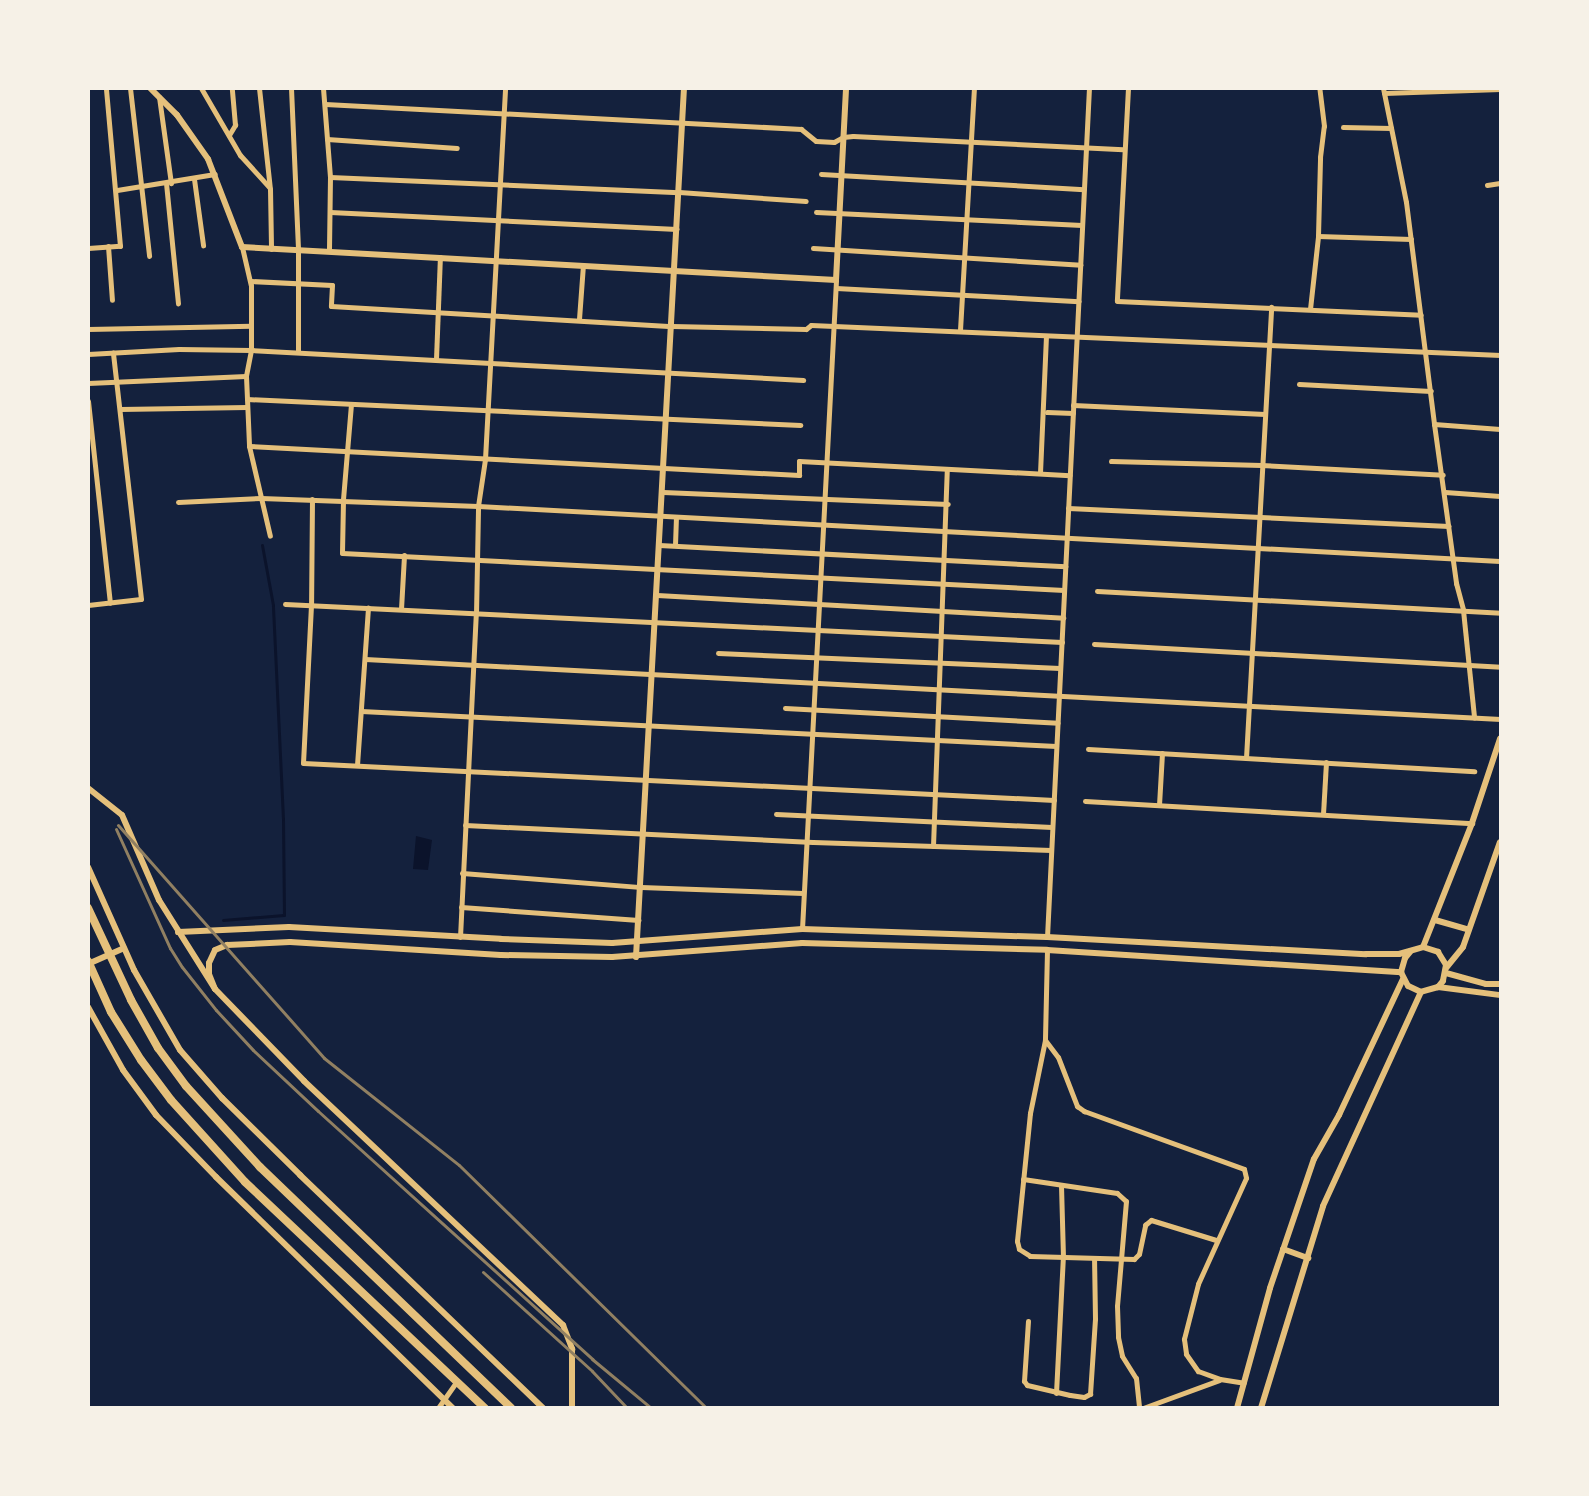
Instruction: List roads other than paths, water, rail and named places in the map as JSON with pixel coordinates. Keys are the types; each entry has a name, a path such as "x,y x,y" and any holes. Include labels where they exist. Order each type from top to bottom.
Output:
{"main road":[{"path":"88,908 131,1000 158,1048 186,1086 260,1167 511,1407"},
{"path":"89,963 111,1012 171,1100 245,1182 485,1407"}],"street":[{"path":"88,248 120,246 117,190 105,88"},
{"path":"130,88 149,256"},
{"path":"150,88 193,135 215,174 242,247 251,281 251,350 246,376 249,446 270,536"},
{"path":"201,88 240,155 270,189"},
{"path":"229,135 235,125 232,88"},
{"path":"259,88 270,189 271,249"},
{"path":"291,88 298,249 298,352"},
{"path":"323,88 330,177 329,251"},
{"path":"459,952 476,614 478,506 485,459 505,88"},
{"path":"636,957 684,88"},
{"path":"802,943 846,88"},
{"path":"960,330 974,88"},
{"path":"1089,88 1052,827 1045,1040 1030,1113 1017,1241 1019,1249 1030,1256 1120,1259 1137,1257 1145,1225 1151,1220 1216,1240"},
{"path":"1128,88 1123,149 1117,302 1421,315"},
{"path":"1310,309 1318,236 1320,158 1324,126 1319,88"},
{"path":"1474,717 1463,610 1453,558 1434,424 1411,238 1384,91 1500,89"},
{"path":"159,97 169,183 178,303"},
{"path":"325,104 801,129 816,141 834,142 843,137 1123,149"},
{"path":"1343,127 1391,128"},
{"path":"327,140 457,148"},
{"path":"117,190 215,174"},
{"path":"821,174 1084,189"},
{"path":"330,177 679,192 806,201"},
{"path":"194,179 203,245"},
{"path":"1487,185 1500,183"},
{"path":"330,212 677,229"},
{"path":"816,212 838,215 966,218 1082,225"},
{"path":"1318,236 1411,238"},
{"path":"108,246 112,300"},
{"path":"242,247 495,259 836,280"},
{"path":"813,248 1080,265"},
{"path":"436,359 440,257"},
{"path":"579,319 583,264"},
{"path":"251,281 332,285 331,306 672,326 806,329 811,325 960,330 1046,336 1500,355"},
{"path":"836,288 1079,301"},
{"path":"1246,758 1271,307"},
{"path":"88,329 251,326"},
{"path":"1040,473 1046,336"},
{"path":"88,354 251,350 803,380"},
{"path":"88,605 141,600 113,353"},
{"path":"88,383 246,376"},
{"path":"1299,384 1431,391"},
{"path":"247,399 800,425"},
{"path":"88,401 110,603"},
{"path":"351,404 349,452 343,500 342,553 1064,590"},
{"path":"1073,405 1264,414"},
{"path":"120,409 247,407"},
{"path":"1047,412 1073,413"},
{"path":"1434,424 1500,429"},
{"path":"249,446 799,475 800,461 1070,475"},
{"path":"1111,461 1261,465 1443,475"},
{"path":"933,846 938,664 948,504 947,469"},
{"path":"663,492 948,504"},
{"path":"1445,492 1500,496"},
{"path":"178,501 261,498 478,506 823,527 1500,561"},
{"path":"312,499 311,605 303,763 1054,800"},
{"path":"1068,508 1449,526"},
{"path":"675,546 676,518"},
{"path":"659,545 1065,566"},
{"path":"401,609 404,555"},
{"path":"1097,591 1500,613"},
{"path":"657,595 1063,618"},
{"path":"285,604 655,621 818,632 1062,642"},
{"path":"357,765 368,607"},
{"path":"1094,645 1500,667"},
{"path":"718,653 1060,668"},
{"path":"365,659 1500,719"},
{"path":"785,708 1058,723"},
{"path":"361,711 1056,746"},
{"path":"1423,947 1472,823 1500,739"},
{"path":"1088,748 1474,771"},
{"path":"1159,805 1162,753"},
{"path":"1323,814 1326,762"},
{"path":"88,788 123,815 159,900 215,989 304,1081 562,1325 572,1349 572,1407"},
{"path":"1085,801 1472,823"},
{"path":"776,814 1052,827"},
{"path":"465,825 807,842 1051,850"},
{"path":"1438,987 1446,970 1461,952 1500,842"},
{"path":"88,867 124,948 180,1050 222,1098 543,1407"},
{"path":"462,873 641,887 803,893"},
{"path":"461,907 639,920"},
{"path":"1435,920 1469,930"},
{"path":"178,932 289,927 460,937 638,942 802,929 1047,937 1366,954 1410,952 1423,947 1438,952 1446,970 1465,979 1500,984"},
{"path":"225,931 227,945"},
{"path":"215,989 209,974 209,963 215,950 227,945 290,942 459,952 636,957 802,943 1047,950 1401,972"},
{"path":"583,956 584,942"},
{"path":"89,963 124,948"},
{"path":"1410,952 1405,958 1401,972 1408,986 1421,992 1438,987 1500,995"},
{"path":"1237,1407 1283,1249 1314,1159 1339,1115 1404,980"},
{"path":"1261,1407 1323,1206 1421,992"},
{"path":"88,1007 123,1070 156,1114 216,1177 453,1407"},
{"path":"1045,1040 1058,1057 1077,1106 1084,1111 1244,1169 1246,1178 1197,1284 1184,1339 1186,1354 1191,1364 1204,1375 1244,1383"},
{"path":"1023,1179 1117,1193 1123,1196 1126,1205 1117,1306 1118,1337 1122,1356 1136,1378 1141,1407 1220,1379"},
{"path":"1056,1393 1063,1257 1061,1185"},
{"path":"1283,1249 1308,1258"},
{"path":"1028,1322 1024,1381 1030,1388 1084,1397 1091,1391 1095,1319 1094,1258"},
{"path":"438,1407 457,1382"}],"water":[{"path":"416,836 432,840 428,870 413,869"}],"waterway":[{"path":"223,920 284,915 283,819 273,605 262,545"}],"railway":[{"path":"118,825 324,1058 459,1165 706,1408"},
{"path":"116,829 170,948 216,1010 253,1050 318,1111 592,1359 651,1408"},
{"path":"483,1272 592,1371 627,1408"}]}
